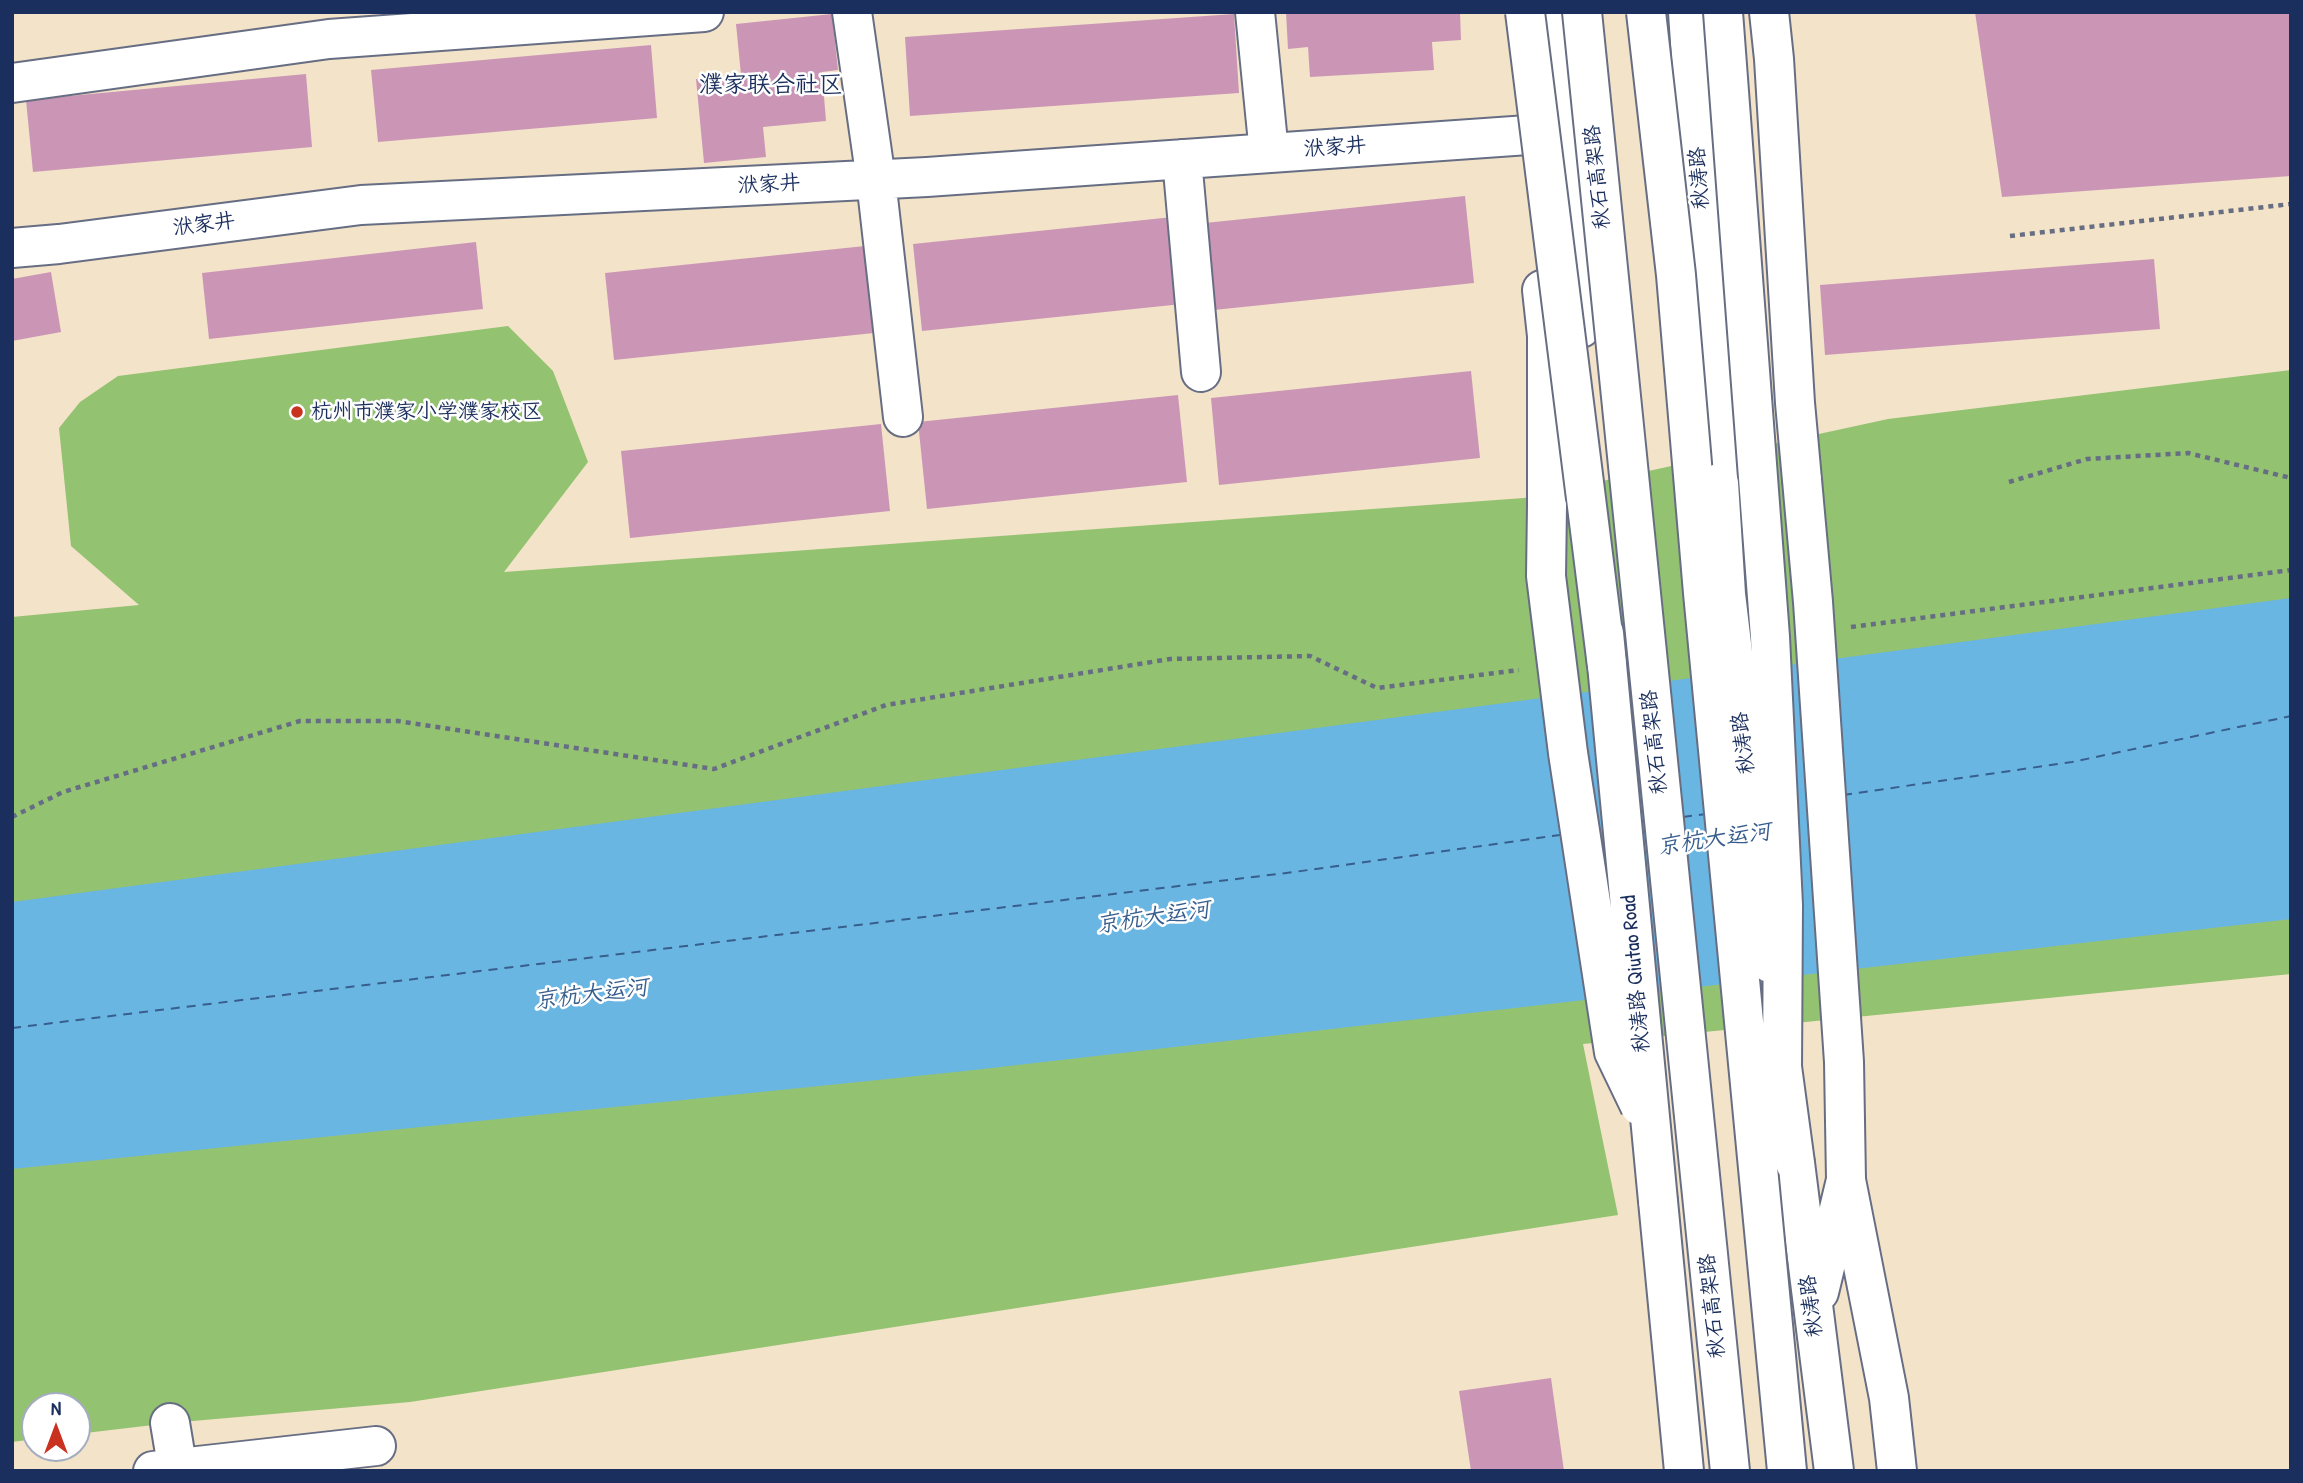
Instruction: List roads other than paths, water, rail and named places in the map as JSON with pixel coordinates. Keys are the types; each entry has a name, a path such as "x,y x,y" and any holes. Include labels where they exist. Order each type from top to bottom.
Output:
{"main road":[{"path":"12,83 442,21 704,12"},
{"path":"852,12 876,180 903,417"},
{"path":"1255,12 1269,153"},
{"path":"1516,12 1547,336 1546,576 1553,637 1614,1052 1651,1129"},
{"path":"1525,12 1607,666"},
{"name":"秋涛路 Qiutao Road","path":"1555,12 1566,98 1591,477 1607,666 1684,1471"},
{"name":"秋石高架路","path":"1582,12 1730,1471"},
{"path":"1646,12 1676,275 1704,607 1787,1471"},
{"name":"秋涛路","path":"1688,12 1726,594 1782,1069 1834,1471"},
{"path":"1723,12 1770,637 1783,905 1782,1069"},
{"path":"1769,12 1844,1062 1846,1180 1889,1398 1897,1471"},
{"name":"洑家井","path":"12,248 361,205 876,180 1528,135"},
{"path":"1182,159 1201,372"},
{"path":"1813,1318 1846,1180"},
{"path":"170,1423 170,1470 376,1446"}],"water":[{"name":"京杭大运河","path":"2291,598 2291,919 965,1071 12,1169 12,902"}],"place":[{"name":"杭州市濮家小学濮家校区","path":"297,412"}],"district":[{"name":"濮家联合社区","path":"771,86"}]}
